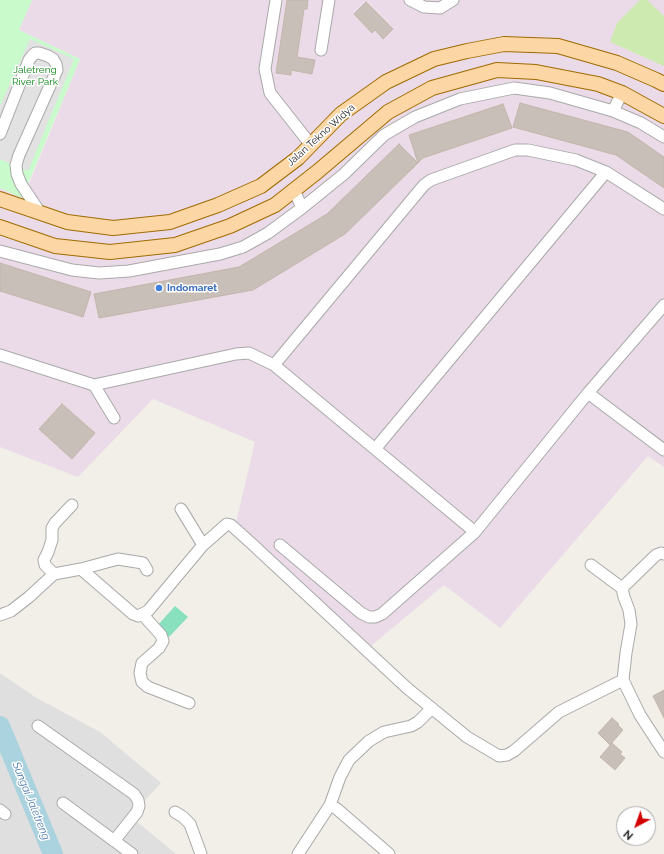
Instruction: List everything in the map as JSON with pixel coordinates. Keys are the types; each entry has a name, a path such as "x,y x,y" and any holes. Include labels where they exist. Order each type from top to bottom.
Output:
{"main road":[{"name":"Jalan Tekno Widya","path":"0,199 67,222 113,228 170,222 218,205 261,186 298,158 342,114 386,82 434,59 475,49 504,44 558,46 617,63 664,84"},
{"path":"0,227 55,246 110,252 175,245 230,226 275,205 317,172 388,112 432,88 497,70 536,72 598,84 622,93 664,116"}],"street":[{"path":"276,0 265,69 270,93 310,145"},
{"path":"321,50 329,0"},
{"path":"410,0 424,7 440,8 453,0"},
{"path":"0,134 32,56 35,53 38,53 53,59 57,70 19,155 16,165 17,174 21,184 41,214"},
{"path":"0,252 72,270 99,274 129,271 220,254 243,247 268,233 302,208 344,174 384,135 415,117 460,99 514,88 550,93 613,111 641,123 664,137"},
{"path":"613,111 622,93"},
{"path":"274,365 424,185 431,180 515,150 528,150 576,160 606,172 664,209"},
{"path":"375,449 606,172"},
{"path":"294,190 302,208"},
{"path":"280,545 361,613 369,617 375,617 382,614 475,532 588,393 664,305"},
{"path":"0,355 94,385 236,354 249,353 274,365 475,532"},
{"path":"94,385 114,418"},
{"path":"588,393 664,450"},
{"path":"54,574 45,565 44,560 52,540 52,528 55,522 72,505"},
{"path":"181,509 203,545"},
{"path":"81,569 132,614 138,616 148,611 203,545 227,524 231,525 407,688 467,737 498,756 507,755 514,751 559,712 623,680"},
{"path":"622,588 656,555 661,553 664,554"},
{"path":"0,615 11,611 54,574 81,569 118,559 143,563 147,570"},
{"path":"591,565 622,588 629,610 631,624 623,680 640,715 664,752"},
{"path":"142,614 161,635 163,641 159,648 142,663 140,673 142,682 148,687 189,703"},
{"path":"298,854 330,805 340,777 354,755 369,741 384,732 411,726 418,722 432,708"},
{"path":"38,726 134,794 138,800 139,806 137,812 114,841"},
{"path":"63,803 132,854"},
{"path":"330,805 337,809 389,854"},
{"path":"175,812 184,817 190,824 201,854"}],"shaded area":[{"path":"32,0 664,0 664,467 648,456 500,628 444,585 371,646 236,523 255,442 153,399 78,477 0,447 0,188 23,198 80,59 19,30"},
{"name":"Jaletreng River Park","path":"30,39 74,59 28,171 0,159 0,106"},
{"path":"0,673 35,697 100,732 161,783 130,816 176,854 0,854"}],"green space":[{"name":"Jaletreng River Park","path":"0,0 32,0 19,30 80,59 22,198 0,188"},
{"path":"640,0 647,0 664,16 664,66 610,42 617,23"},
{"path":"175,606 188,617 169,637 157,626"}],"building":[{"path":"287,0 308,0 307,9 304,9 297,57 315,60 312,74 291,70 291,75 276,73"},
{"path":"366,2 393,29 383,39 375,30 372,33 354,14"},
{"path":"520,103 628,132 664,157 664,188 616,155 513,127"},
{"path":"503,104 512,128 423,158 418,163 409,135"},
{"path":"399,144 418,163 345,234 253,290 99,318 94,294 239,267 327,214"},
{"path":"0,263 91,292 83,317 0,291"},
{"path":"62,404 95,433 72,459 39,429"},
{"path":"664,690 664,718 653,696"},
{"path":"612,718 623,730 610,745 598,733"},
{"path":"612,743 622,752 620,754 625,758 615,770 600,757"}],"waterway":[{"name":"Sungai Jaletreng","path":"0,726 53,854"}],"place":[{"name":"Indomaret","path":"159,288"}]}
